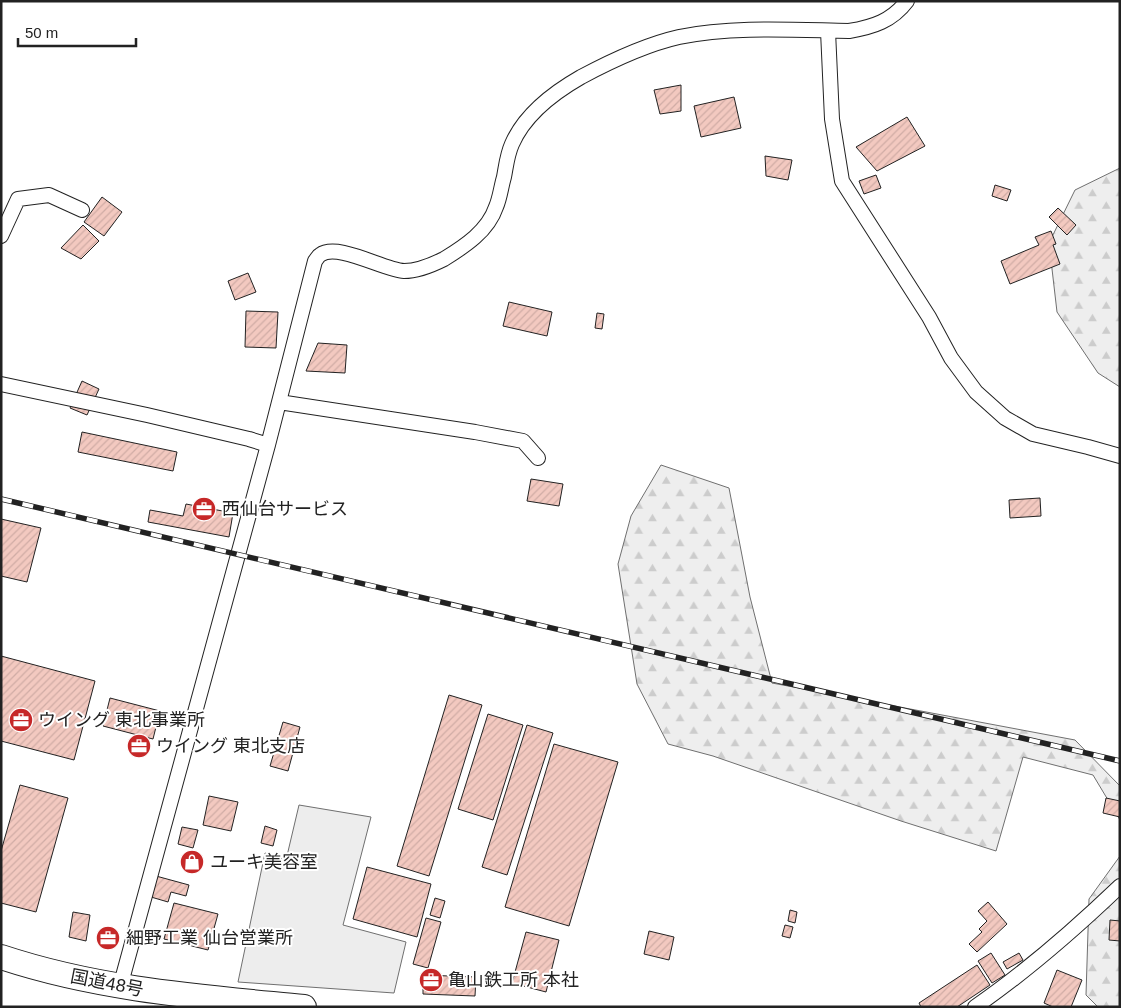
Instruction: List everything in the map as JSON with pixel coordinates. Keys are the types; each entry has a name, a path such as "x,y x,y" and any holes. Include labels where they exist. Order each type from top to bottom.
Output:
{"highway":[{"name":"国道48号","path":"1,957 44,971 120,987 304,1007"}],"street":[{"path":"120,987 268,445 313,266 321,255 331,252 343,253 405,271 421,269 465,245 489,223 497,206 511,146 522,126 543,102 562,88 619,59 678,37 727,31 858,30 883,23 892,17 907,1"},
{"path":"828,31 832,119 842,181 929,317 951,358 976,392 1005,418 1033,434 1120,456"},
{"path":"1,236 18,199 50,195 82,210"},
{"path":"1,384 147,415 268,445"},
{"path":"279,402 523,440 538,458"},
{"path":"975,1007 1006,986 1041,957 1120,886"}],"green space":[{"path":"1120,168 1120,387 1098,373 1057,312 1049,243 1075,190"},
{"path":"661,465 729,488 750,597 772,683 1075,740 1120,786 1120,820 1093,775 1023,757 996,851 901,821 713,756 668,744 637,684 618,564 631,516"},
{"path":"1120,856 1120,1007 1098,1007 1086,995 1089,899"}],"shaded area":[{"path":"299,805 371,817 343,925 406,942 394,993 238,982 265,853 286,860"}],"building":[{"path":"681,85 681,111 660,114 654,90"},
{"path":"734,97 741,128 701,137 694,106"},
{"path":"907,117 925,146 877,171 856,147"},
{"path":"765,156 792,160 788,180 766,176"},
{"path":"876,175 881,188 864,194 859,181"},
{"path":"995,185 1011,190 1007,201 992,196"},
{"path":"102,197 122,212 104,236 84,222"},
{"path":"1058,208 1076,225 1067,235 1049,217"},
{"path":"83,225 99,241 81,259 61,248"},
{"path":"1051,231 1056,244 1053,245 1060,264 1010,284 1001,261 1039,245 1035,237"},
{"path":"248,273 256,292 235,300 228,281"},
{"path":"509,302 552,312 547,336 503,326"},
{"path":"246,311 278,312 276,348 245,347"},
{"path":"597,313 604,314 602,329 595,328"},
{"path":"318,343 347,345 345,373 306,371"},
{"path":"82,381 99,389 87,415 70,408"},
{"path":"82,432 177,452 173,471 78,452"},
{"path":"531,479 563,484 559,506 527,501"},
{"path":"1040,498 1041,516 1010,518 1009,500"},
{"path":"186,504 233,513 229,537 148,522 150,510 183,516"},
{"path":"1,519 41,528 27,582 1,576"},
{"path":"1,656 95,681 74,760 1,741"},
{"path":"449,695 482,705 429,876 397,866"},
{"path":"110,698 160,711 153,739 103,726"},
{"path":"488,714 523,725 493,820 458,809"},
{"path":"283,722 300,727 288,771 270,766"},
{"path":"527,725 553,733 507,875 482,867"},
{"path":"554,744 618,762 569,926 505,907"},
{"path":"20,785 68,798 36,912 1,903 1,851"},
{"path":"209,796 238,802 231,831 203,825"},
{"path":"1106,798 1120,801 1120,817 1103,813"},
{"path":"265,826 277,830 273,846 261,843"},
{"path":"182,827 198,830 193,848 178,844"},
{"path":"367,867 431,884 417,937 353,919"},
{"path":"156,876 189,885 186,896 171,892 168,902 151,897"},
{"path":"435,898 445,901 440,918 430,915"},
{"path":"988,902 1007,924 977,952 969,944 982,932 979,929 987,921 978,911"},
{"path":"174,903 218,914 208,950 164,939"},
{"path":"790,910 797,912 795,923 788,921"},
{"path":"73,912 90,915 86,941 69,937"},
{"path":"426,918 441,922 428,968 413,964"},
{"path":"1110,920 1120,921 1120,941 1109,940"},
{"path":"785,925 793,927 790,938 782,936"},
{"path":"649,931 674,937 669,960 644,954"},
{"path":"526,932 559,940 546,992 512,983"},
{"path":"991,953 1005,975 992,983 978,961"},
{"path":"1019,953 1023,960 1007,969 1003,962"},
{"path":"977,965 990,985 957,1007 921,1007 919,1003"},
{"path":"1057,970 1082,980 1071,1007 1053,1007 1044,1003"},
{"path":"423,975 476,977 475,996 423,994"}],"railway":[{"path":"1,499 1120,761"}],"place":[{"name":"西仙台サービス","path":"204,509"},
{"name":"ウイング 東北事業所","path":"21,720"},
{"name":"ウイング 東北支店","path":"139,746"},
{"name":"ユーキ美容室","path":"192,862"},
{"name":"細野工業 仙台営業所","path":"108,938"},
{"name":"亀山鉄工所 本社","path":"431,980"}]}
